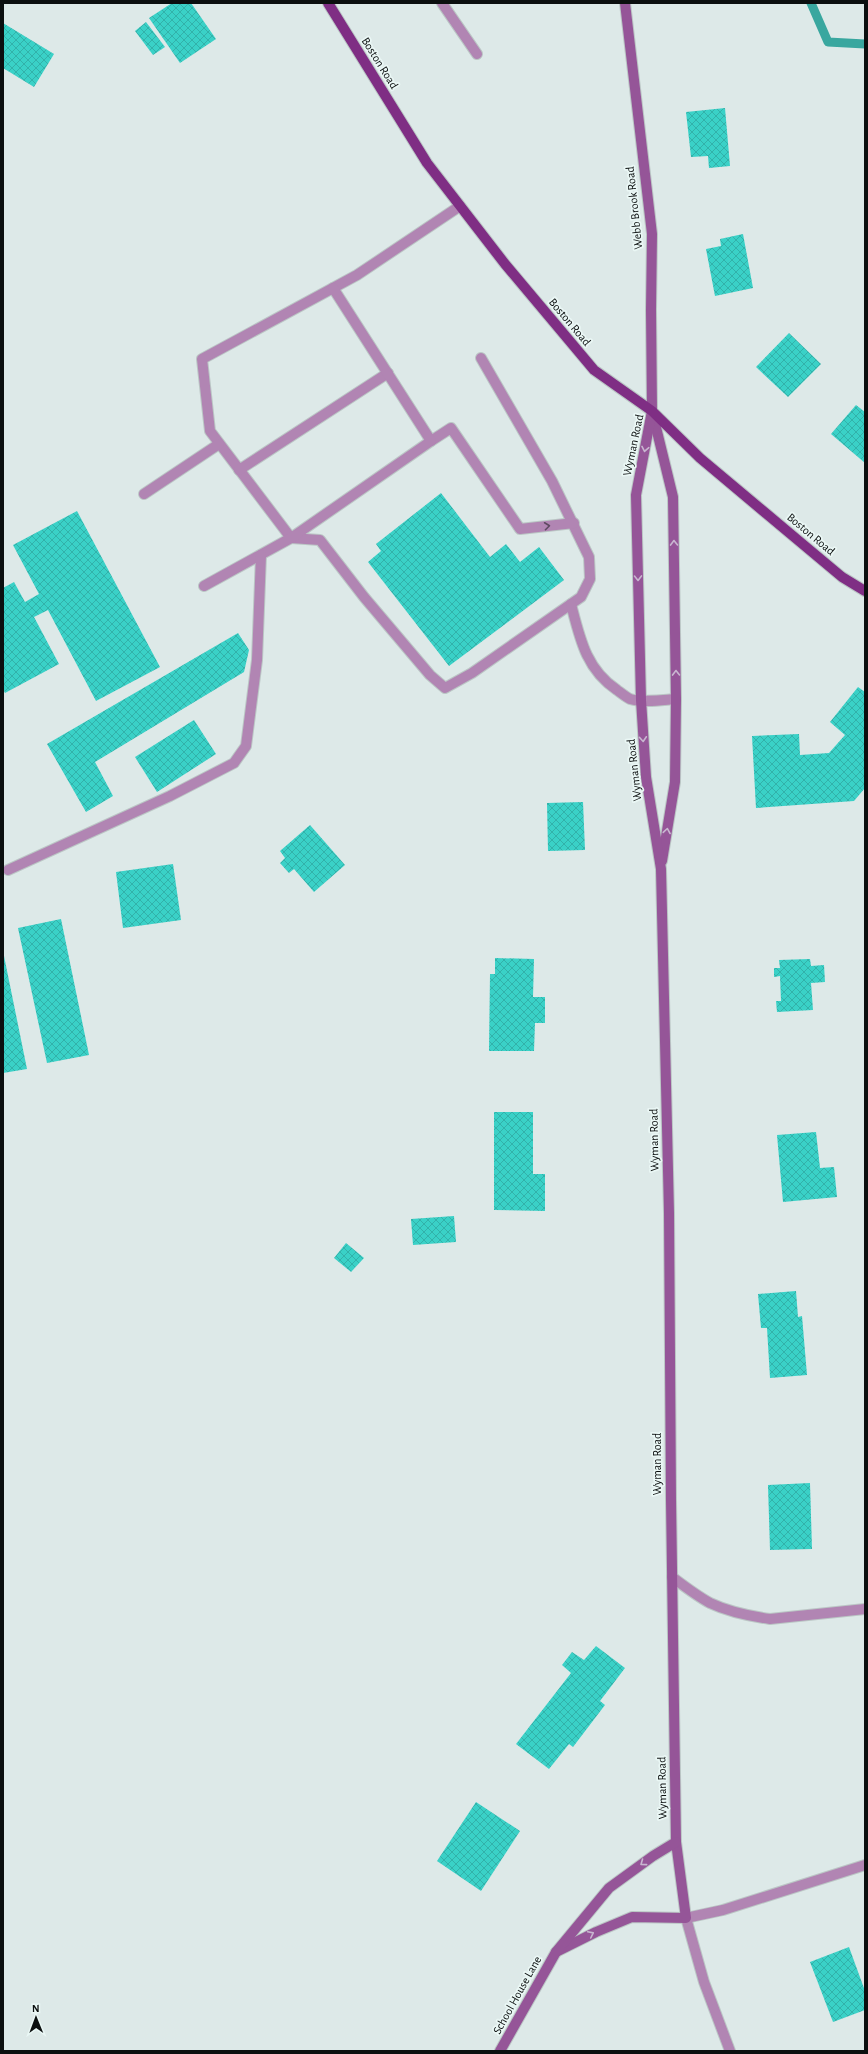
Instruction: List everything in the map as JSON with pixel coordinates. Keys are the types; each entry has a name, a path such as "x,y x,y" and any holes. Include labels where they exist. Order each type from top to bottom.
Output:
{"main road":[{"name":"Boston Road","path":"328,3 427,163 505,264 594,370 652,411 700,458 842,577 865,591"}],"street":[{"path":"442,3 477,54"},
{"name":"Webb Brook Road","path":"625,3 652,234 652,411"},
{"path":"460,206 357,275 202,359 210,431 219,444 292,538 320,540 364,597 425,669 445,688 472,673 581,597 590,579 589,557 574,523 552,481 481,358"},
{"path":"333,288 432,441"},
{"path":"239,470 388,373"},
{"name":"Wyman Road","path":"652,411 673,497 676,699 675,782 661,869"},
{"name":"Wyman Road","path":"652,411 636,495 641,700 646,777 661,869 669,1213 676,1842 686,1918 704,1982 730,2051"},
{"path":"204,586 292,538 451,428 520,529 574,523"},
{"path":"144,494 219,444"},
{"path":"8,870 170,796 234,763 246,746 257,660 261,555"},
{"path":"571,604 580,639 593,668 617,690 630,698 641,700 676,699"},
{"path":"672,1577 709,1603 731,1612 754,1617 770,1619 865,1609"},
{"name":"School House Lane","path":"500,2051 556,1952 609,1888 653,1856 676,1842"},
{"path":"686,1918 722,1910 865,1865"},
{"name":"School House Lane","path":"556,1952 596,1932 632,1917 686,1918"}],"building":[{"path":"172,3 191,3 216,39 180,63 149,18"},
{"path":"146,22 165,47 153,55 135,31"},
{"path":"3,23 54,54 34,87 3,68"},
{"path":"725,108 730,166 709,168 708,156 691,157 686,112"},
{"path":"743,234 753,288 715,296 706,249 721,246 720,239"},
{"path":"789,333 821,364 788,397 756,367"},
{"path":"856,405 865,412 865,463 831,434"},
{"path":"441,493 490,557 506,544 520,562 539,547 564,580 449,666 368,562 381,551 376,544"},
{"path":"77,511 160,667 96,701 48,610 34,617 59,664 5,693 3,689 3,588 14,582 25,602 39,594 13,545"},
{"path":"238,633 249,650 244,672 95,762 113,796 86,812 47,744"},
{"path":"858,687 865,692 865,788 854,801 756,808 752,736 799,734 800,755 829,753 845,735 830,722"},
{"path":"194,720 216,754 157,792 135,757"},
{"path":"583,802 585,850 548,851 547,803"},
{"path":"310,825 345,865 314,892 294,869 289,873 280,863 285,858 280,851"},
{"path":"173,864 181,920 123,928 116,872"},
{"path":"61,919 89,1055 47,1063 18,928"},
{"path":"3,951 27,1069 3,1073"},
{"path":"495,958 534,959 533,997 545,997 545,1023 535,1023 534,1051 489,1051 490,974 495,974"},
{"path":"810,959 811,966 824,965 825,982 811,983 813,1010 777,1012 776,1001 781,1001 780,976 774,977 774,968 780,968 779,960"},
{"path":"494,1112 533,1112 533,1174 545,1174 545,1211 494,1210"},
{"path":"816,1132 820,1168 834,1167 837,1197 783,1202 777,1135"},
{"path":"454,1216 456,1242 413,1245 411,1219"},
{"path":"346,1243 364,1258 351,1272 334,1258"},
{"path":"796,1291 798,1317 802,1316 807,1375 770,1378 767,1328 761,1328 758,1294"},
{"path":"810,1483 812,1549 770,1550 768,1485"},
{"path":"596,1646 625,1668 600,1701 605,1705 573,1747 569,1744 549,1769 516,1744 571,1673 562,1665 572,1652 584,1660"},
{"path":"476,1802 520,1831 481,1891 437,1861"},
{"path":"849,1947 865,1991 865,2010 833,2022 810,1962"}],"waterway":[{"path":"811,3 828,42 865,44"}]}
